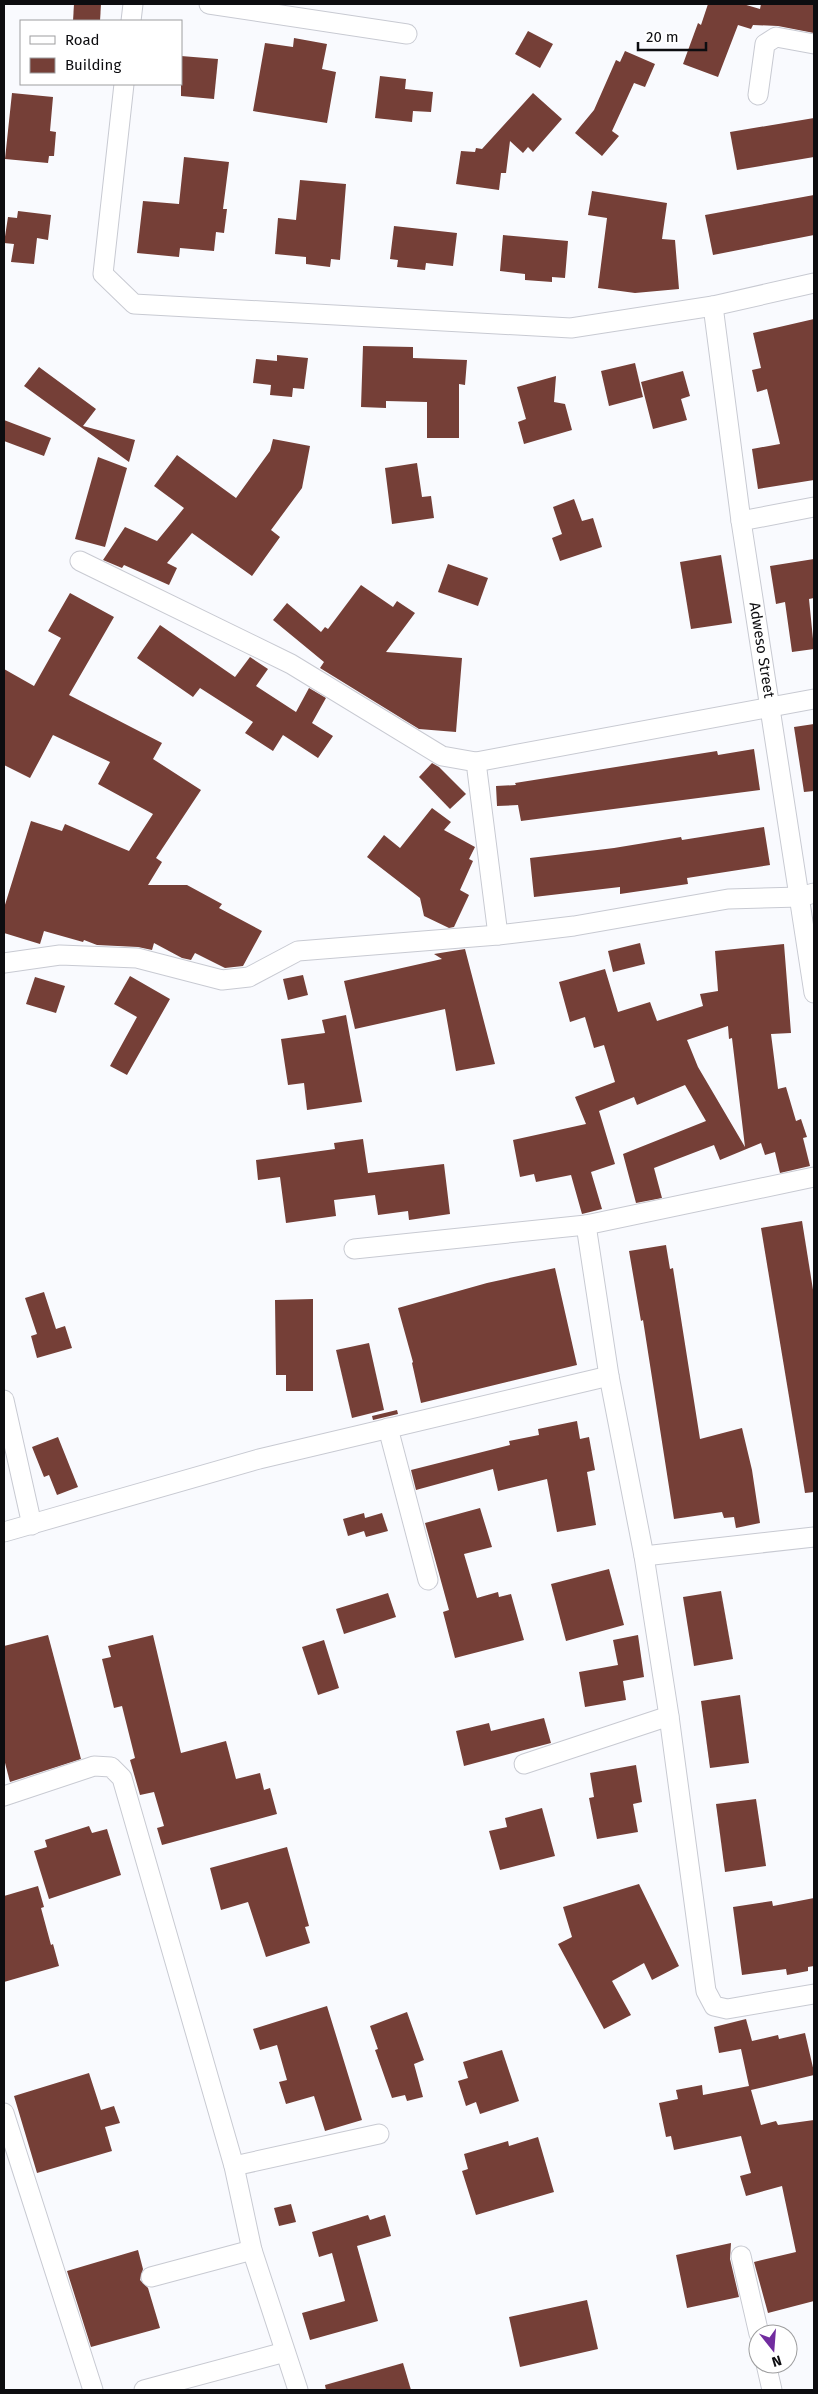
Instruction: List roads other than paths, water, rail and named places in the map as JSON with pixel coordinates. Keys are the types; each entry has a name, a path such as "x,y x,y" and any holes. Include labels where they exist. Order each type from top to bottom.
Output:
{"street":[{"path":"131,20 132,4"},
{"path":"209,4 407,34"},
{"path":"758,95 765,44 776,37 814,44"},
{"path":"124,85 103,274 134,304 571,328 713,306 814,284"},
{"name":"Adweso Street","path":"713,306 742,521 771,706 807,895 814,994"},
{"path":"742,521 814,508"},
{"path":"80,561 291,664 442,756 476,762 814,699"},
{"path":"476,762 498,935"},
{"path":"4,963 60,956 137,958 222,980 249,977 298,951 498,935 574,926 728,899 807,895"},
{"path":"354,1248 586,1225 814,1178"},
{"path":"586,1225 609,1376 644,1556 669,1716 706,1991 714,2006 728,2009 814,1994"},
{"path":"4,1532 258,1459 609,1376"},
{"path":"4,1400 32,1525"},
{"path":"388,1428 428,1580"},
{"path":"644,1556 814,1537"},
{"path":"524,1764 669,1716"},
{"path":"4,1796 94,1766 111,1767 122,1778 234,2166 252,2250 298,2390"},
{"path":"4,2112 93,2390"},
{"path":"234,2166 379,2134"},
{"path":"151,2276 252,2250"},
{"path":"741,2256 757,2324"},
{"path":"144,2390 285,2352"},
{"path":"768,2374 772,2390"}]}
